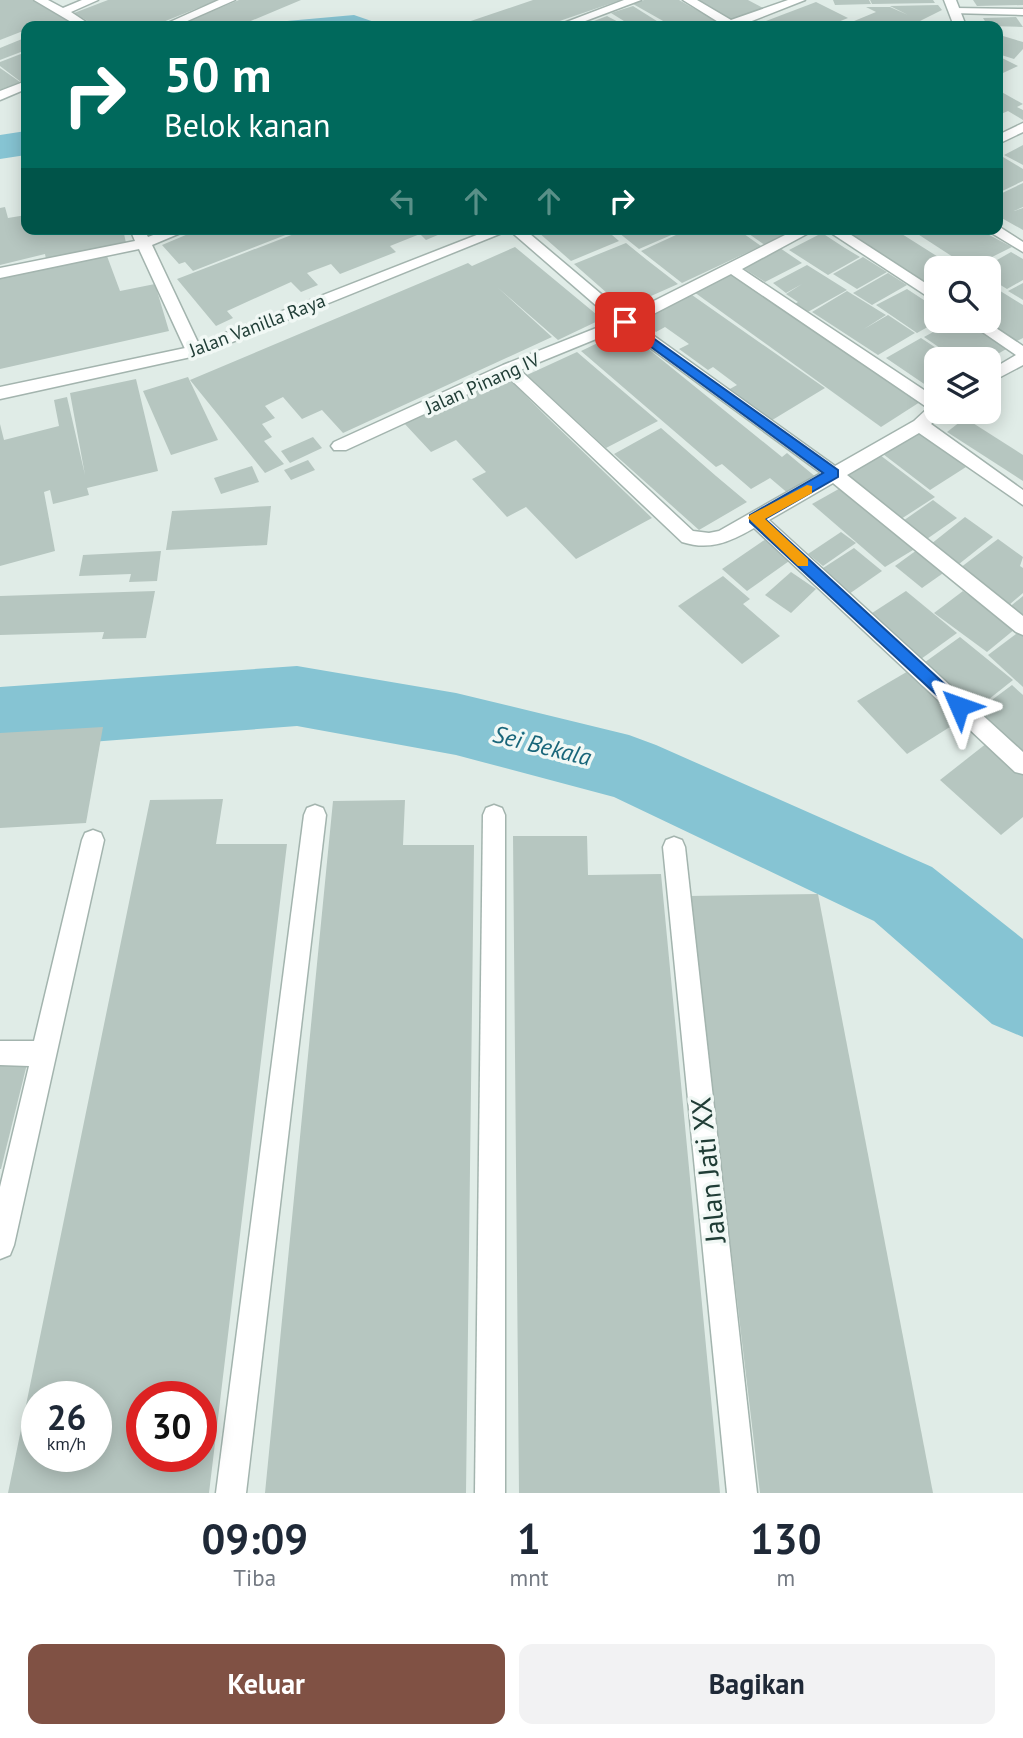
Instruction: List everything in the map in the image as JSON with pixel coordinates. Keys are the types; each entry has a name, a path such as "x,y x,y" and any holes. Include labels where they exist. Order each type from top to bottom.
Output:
{"street":[{"path":"40,0 77,21"},
{"path":"62,12 92,0"},
{"path":"179,21 229,0"},
{"path":"578,21 635,0"},
{"path":"689,0 721,21"},
{"path":"742,21 799,0"},
{"path":"952,6 1023,12"},
{"path":"0,96 21,87"},
{"path":"1003,138 1023,127"},
{"name":"Jalan Vanilla Raya","path":"0,393 194,351 490,235"},
{"path":"522,235 625,322 833,473 1023,627"},
{"name":"Jalan Pinang IV","path":"340,446 509,369 625,322 797,235"},
{"path":"841,235 924,289"},
{"path":"1002,235 1023,248"},
{"path":"0,273 141,236 194,351"},
{"path":"731,268 924,400"},
{"path":"991,333 1023,356 1001,370"},
{"path":"509,369 688,537 709,540 724,537 924,421"},
{"path":"920,425 1023,499"},
{"path":"755,518 1023,765"},
{"path":"231,1493 315,815"},
{"path":"490,1493 494,815"},
{"path":"0,1245 93,840"},
{"name":"Jalan Jati XX","path":"674,847 742,1493"},
{"path":"0,1053 44,1054"}],"water":[{"path":"354,15 371,21 287,21"},
{"path":"21,132 21,156 0,159 0,135"}],"building":[{"path":"0,0 32,0 68,21 21,21 21,32 0,40"},
{"path":"108,0 218,0 166,21 88,21 74,13"},
{"path":"239,0 301,0 251,21 187,21"},
{"path":"533,0 621,0 560,21 471,21"},
{"path":"644,0 679,0 716,21 663,21 633,4"},
{"path":"695,0 748,0 765,9 733,21"},
{"path":"833,0 869,0 871,4 835,5"},
{"path":"870,0 933,0 935,3 872,4"},
{"path":"973,0 1023,0 1023,5 977,6"},
{"path":"816,2 848,18 840,21 766,21"},
{"path":"938,5 942,10 920,21 854,21 876,12 866,7 890,7 908,15 890,6"},
{"path":"633,6 657,21 624,21 611,13"},
{"path":"607,16 616,21 594,21"},
{"path":"1016,17 1023,27 1003,26 1003,21 985,21 983,18"},
{"path":"1003,36 1023,42 1023,49 1014,59 1003,56"},
{"path":"21,39 21,52 0,60 0,48"},
{"path":"21,54 21,82 0,66 0,62"},
{"path":"1003,58 1018,66 1003,73"},
{"path":"0,68 3,70 20,82 0,90"},
{"path":"1003,93 1023,104 1017,107 1023,110 1023,120 1008,111 1003,113"},
{"path":"1023,145 1023,165 1004,155"},
{"path":"1003,157 1023,169 1023,181 1003,191"},
{"path":"1023,183 1023,207 1014,211 1023,208 1023,230 1003,219 1003,193"},
{"path":"5,207 8,218 21,216 21,235 124,235 126,243 46,259 45,254 0,265 0,208"},
{"path":"186,235 286,235 193,271 185,262 179,264 162,245"},
{"path":"291,235 418,235 390,246 396,252 340,274 331,264 307,273 318,285 301,292 291,282 227,311 233,318 216,326 177,279"},
{"path":"421,235 438,235 426,240"},
{"path":"541,235 612,235 619,241 571,261"},
{"path":"622,235 671,235 639,249"},
{"path":"676,235 745,235 761,246 682,283 641,251"},
{"path":"751,235 784,235 789,238 769,248"},
{"path":"818,235 825,235 860,257 828,275 789,250"},
{"path":"850,235 903,235 937,256 924,256 924,282"},
{"path":"919,235 989,235 1012,247 994,256 952,256"},
{"path":"626,243 678,284 624,308 574,264"},
{"path":"515,247 602,319 558,340 497,287 552,337 343,433 322,410 302,419 283,397 265,406 275,418 262,424 272,437 264,441 284,464 265,473 190,380 468,263 472,266"},
{"path":"780,248 802,263 765,282 743,268"},
{"path":"1011,252 1023,259 1023,280 1007,289 1001,285 1001,258"},
{"path":"107,256 120,291 155,284 169,331 0,369 0,279"},
{"path":"863,257 887,272 857,289 833,274"},
{"path":"807,265 847,290 806,313 793,305 798,302 786,294 802,284 786,293 773,283"},
{"path":"733,272 920,402 881,427 694,292"},
{"path":"888,273 907,285 872,305 853,293"},
{"path":"1023,283 1023,300 1008,291"},
{"path":"907,289 924,300 924,329 917,333 876,305"},
{"path":"847,291 886,315 864,329 888,315 915,333 878,355 812,312"},
{"path":"1001,291 1023,305 1023,338 1017,341 1001,331"},
{"path":"692,295 825,388 769,422 728,390 737,385 713,367 708,370 679,349 689,344 665,327 656,332 642,321"},
{"path":"625,330 782,457 787,453 817,478 790,495 770,478 751,489 722,464 716,467 581,351"},
{"path":"931,333 986,333 1008,348 1001,352 1001,347 939,347 924,337"},
{"path":"921,338 935,347 924,347 924,384 886,358"},
{"path":"577,352 658,421 606,448 527,375"},
{"path":"506,376 652,518 576,559 526,507 507,517 472,479 486,472 456,440 431,452 403,422"},
{"path":"188,377 218,440 171,455 143,391"},
{"path":"136,379 158,471 87,488 89,495 53,504 50,490 44,492 55,551 0,566 0,424 4,440 59,426 54,400 67,397 85,475 70,393"},
{"path":"957,424 974,424 1023,455 1023,481 947,432"},
{"path":"661,428 747,502 699,530 614,454"},
{"path":"919,432 966,467 930,490 883,454"},
{"path":"313,437 322,448 290,463 281,451"},
{"path":"880,455 935,497 901,519 846,476"},
{"path":"308,460 315,470 291,480 284,470"},
{"path":"252,466 259,482 221,494 214,478"},
{"path":"844,486 918,547 885,567 812,504"},
{"path":"933,500 957,518 924,541 900,523"},
{"path":"271,506 267,545 166,550 172,511"},
{"path":"965,517 993,537 954,568 926,548"},
{"path":"841,532 856,543 823,566 808,554"},
{"path":"766,539 792,559 747,591 722,569"},
{"path":"998,539 1023,557 1020,566 1023,568 1023,593 1009,605 956,571"},
{"path":"921,547 949,569 922,588 895,566"},
{"path":"854,548 882,571 849,594 820,570"},
{"path":"161,551 157,581 129,582 131,574 79,576 83,555"},
{"path":"791,572 816,589 791,613 765,595"},
{"path":"723,576 750,599 743,604 780,636 742,664 678,606"},
{"path":"155,591 146,638 102,639 104,632 0,635 0,596"},
{"path":"906,591 957,633 921,659 869,615"},
{"path":"963,591 1015,629 987,652 934,613"},
{"path":"1023,596 1023,621 1007,609"},
{"path":"1020,631 1023,634 1023,687 988,655"},
{"path":"960,637 1013,680 974,711 921,665"},
{"path":"910,670 961,720 907,754 857,701"},
{"path":"1012,685 1023,695 1023,751 1020,754 973,714"},
{"path":"103,727 86,823 0,828 0,733"},
{"path":"987,743 1023,773 1023,817 1001,835 940,780"},
{"path":"223,799 216,844 287,844 217,1426 217,1381 126,1381 126,1472 212,1472 209,1493 8,1493 21,1430 21,1472 112,1472 112,1381 31,1381 150,800"},
{"path":"405,800 403,845 474,845 466,1493 265,1493 333,801"},
{"path":"513,836 587,836 588,875 661,874 720,1493 519,1493"},
{"path":"818,894 933,1493 760,1493 689,896"},
{"path":"0,1064 27,1064 1,1169 0,1169"}],"waterway":[{"name":"Sei Bekala","path":"0,718 297,696 456,724 629,768 903,894 1023,994"}],"slow traffic":[{"path":"803,563 755,518 807,490"}],"route":[{"path":"625,322 833,473 755,518 959,706"}]}
